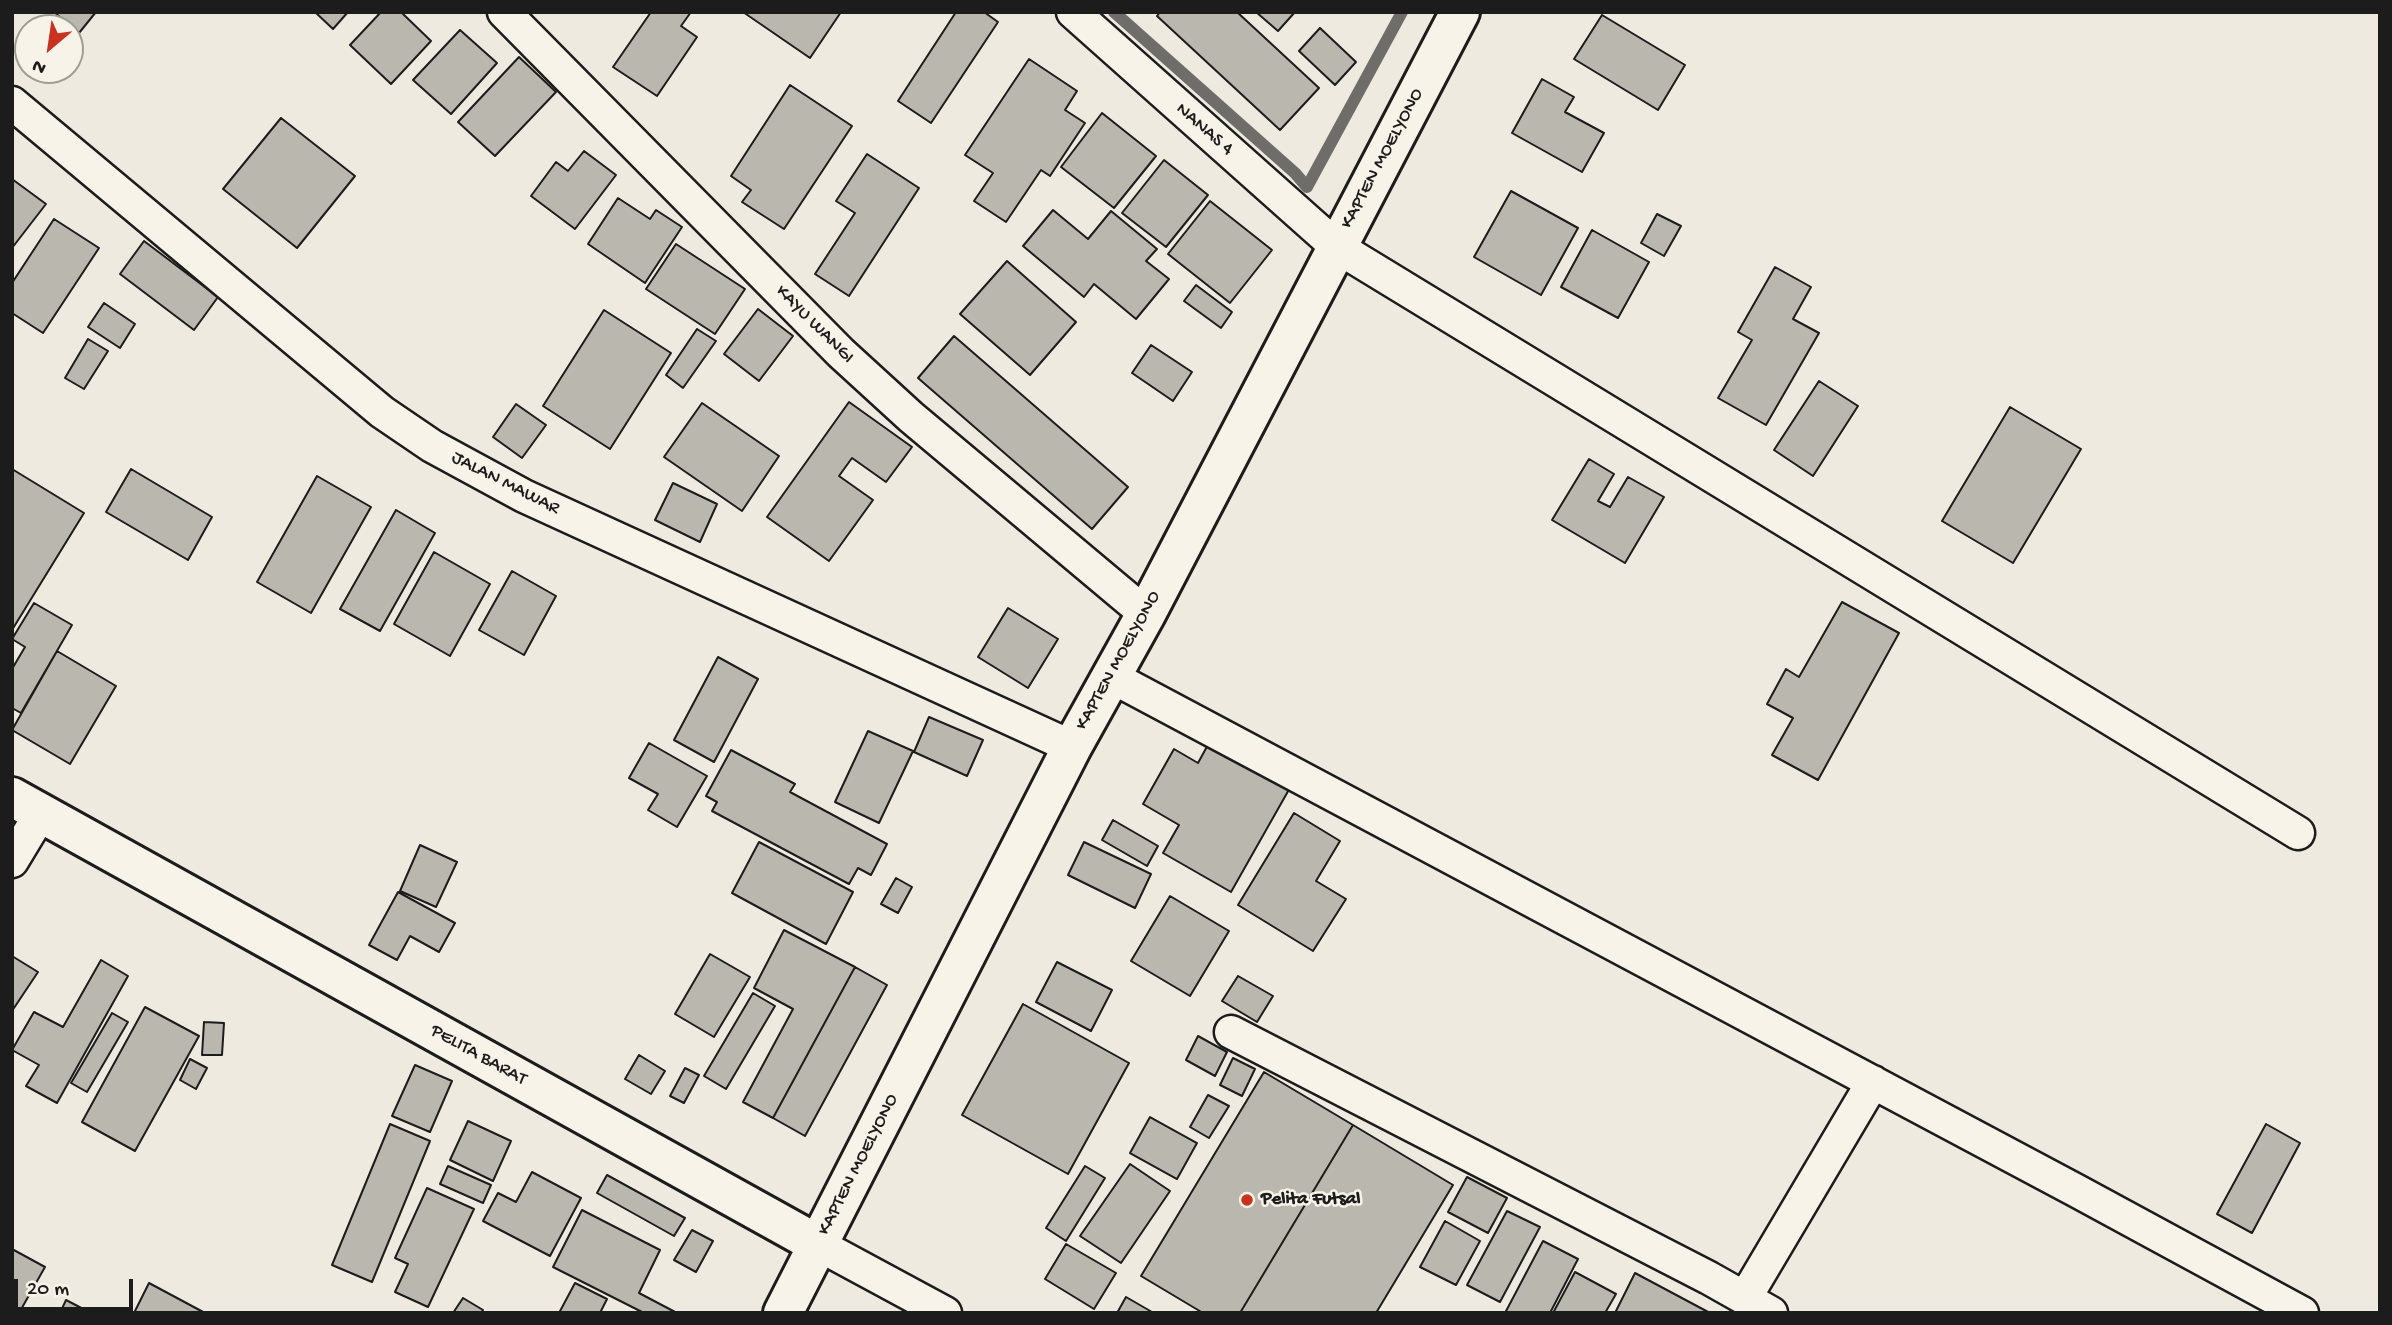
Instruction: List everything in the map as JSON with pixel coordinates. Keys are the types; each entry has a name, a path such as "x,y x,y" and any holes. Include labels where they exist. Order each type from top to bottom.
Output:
{"street":[{"name":"KAYU WANGI","path":"504,12 851,362 921,426 1146,614"},
{"name":"NANAS 4","path":"1073,12 1336,247 2298,833"},
{"name":"KAPTEN MOELYONO","path":"783,1313 1072,747 1146,614 1460,12"},
{"name":"JALAN MAWAR","path":"12,103 382,412 432,446 524,496 1072,747"},
{"path":"1110,676 2302,1313"},
{"path":"12,862 27,805"},
{"name":"PELITA BARAT","path":"27,805 945,1313"},
{"path":"1231,1032 1758,1305 1873,1082"}],"building":[{"path":"54,12 96,12 84,27 84,14"},
{"path":"315,12 348,12 333,29"},
{"path":"381,12 401,12 431,41 391,84 350,45"},
{"path":"651,12 691,12 681,26 697,37 657,96 613,67"},
{"path":"743,12 841,12 810,58"},
{"path":"956,12 984,12 998,22 931,123 898,101"},
{"path":"1160,12 1237,12 1319,88 1280,130 1157,16"},
{"path":"1256,12 1295,12 1278,31"},
{"path":"1602,15 1685,65 1658,110 1574,59"},
{"path":"1320,28 1356,62 1335,85 1299,51"},
{"path":"460,30 497,63 451,114 413,80"},
{"path":"519,57 556,92 495,156 458,122"},
{"path":"1029,59 1077,91 1065,110 1085,123 1050,176 1041,170 1006,222 974,201 993,173 965,155"},
{"path":"1542,79 1574,97 1565,112 1604,133 1582,172 1512,133"},
{"path":"790,85 852,126 784,229 742,202 751,190 731,176"},
{"path":"1102,113 1156,156 1114,208 1061,167"},
{"path":"281,118 355,176 297,248 223,189"},
{"path":"584,151 616,175 575,229 531,196 556,162 568,171"},
{"path":"867,154 919,188 849,296 815,274 855,213 836,201"},
{"path":"1164,160 1208,195 1166,247 1122,213"},
{"path":"12,179 46,204 12,248"},
{"path":"1511,191 1578,228 1541,295 1474,257"},
{"path":"618,198 650,219 656,210 682,227 645,283 588,244"},
{"path":"1210,201 1272,250 1230,303 1168,254"},
{"path":"1053,210 1088,239 1111,211 1157,249 1146,261 1169,279 1136,319 1094,284 1084,297 1023,246"},
{"path":"1657,214 1681,226 1664,256 1641,243"},
{"path":"54,219 99,248 43,333 12,313 12,283"},
{"path":"1592,230 1649,262 1618,318 1561,287"},
{"path":"144,241 218,297 194,330 120,274"},
{"path":"676,244 745,289 715,334 646,289"},
{"path":"1007,261 1076,322 1030,375 960,314"},
{"path":"1775,267 1811,287 1793,319 1819,333 1766,425 1718,398 1752,340 1738,332"},
{"path":"1196,285 1232,312 1221,328 1184,301"},
{"path":"104,303 135,324 120,348 88,327"},
{"path":"758,309 793,336 759,381 724,354"},
{"path":"604,310 671,353 610,449 543,406"},
{"path":"697,329 716,341 683,388 666,375"},
{"path":"954,336 1128,487 1092,529 918,378"},
{"path":"88,339 108,351 84,389 65,378"},
{"path":"1151,345 1192,372 1173,401 1132,373"},
{"path":"1819,381 1858,406 1813,476 1774,450"},
{"path":"849,402 912,447 886,482 852,458 839,476 873,500 829,561 767,517"},
{"path":"702,403 779,456 742,511 664,457"},
{"path":"516,404 546,425 522,458 493,437"},
{"path":"2010,407 2081,449 2013,563 1942,521"},
{"path":"1589,459 1614,474 1598,501 1610,507 1628,477 1664,497 1625,563 1552,520"},
{"path":"12,469 84,513 12,630"},
{"path":"131,469 212,517 188,560 106,512"},
{"path":"317,476 371,507 311,613 257,582"},
{"path":"673,483 717,504 700,542 655,520"},
{"path":"396,510 435,533 380,631 340,609"},
{"path":"434,552 490,584 450,656 394,624"},
{"path":"512,571 556,596 524,655 479,630"},
{"path":"1842,602 1899,633 1818,780 1772,755 1793,718 1767,704 1786,669 1799,677"},
{"path":"34,603 72,625 21,713 12,708 12,669 25,647 12,639"},
{"path":"1008,608 1058,639 1028,688 978,657"},
{"path":"57,651 116,686 70,764 12,730"},
{"path":"718,657 758,679 714,762 674,740"},
{"path":"929,717 983,740 967,776 914,752"},
{"path":"868,731 913,751 879,823 835,802"},
{"path":"1210,741 1291,786 1231,892 1163,853 1179,825 1143,804 1174,749 1198,763"},
{"path":"649,743 707,776 677,827 648,810 658,794 629,778"},
{"path":"731,750 795,784 790,792 887,844 871,875 858,868 849,884 712,811 717,802 706,796"},
{"path":"1294,813 1340,841 1316,881 1346,899 1313,951 1238,905"},
{"path":"1113,820 1158,846 1147,866 1102,840"},
{"path":"759,842 853,892 826,944 732,893"},
{"path":"1084,842 1151,874 1135,908 1068,875"},
{"path":"420,845 457,862 436,907 400,891"},
{"path":"896,878 912,887 898,913 881,904"},
{"path":"398,892 455,923 439,952 410,936 397,960 369,945"},
{"path":"1170,896 1229,931 1190,996 1131,961"},
{"path":"784,930 855,967 773,1118 743,1102 793,1009 754,988"},
{"path":"710,954 750,977 714,1037 675,1014"},
{"path":"12,956 38,972 12,1011"},
{"path":"101,960 128,976 57,1103 26,1086 39,1065 12,1050 34,1012 63,1027"},
{"path":"1057,962 1112,990 1091,1031 1036,1002"},
{"path":"855,967 887,985 805,1136 773,1118"},
{"path":"1238,976 1273,996 1257,1022 1222,1001"},
{"path":"753,993 775,1006 726,1089 704,1076"},
{"path":"1023,1004 1129,1063 1068,1174 962,1115"},
{"path":"145,1007 199,1036 135,1151 82,1122"},
{"path":"112,1013 128,1022 87,1092 71,1083"},
{"path":"204,1022 224,1023 222,1055 202,1055"},
{"path":"1198,1036 1227,1052 1215,1076 1186,1060"},
{"path":"639,1055 665,1071 651,1094 625,1079"},
{"path":"1233,1058 1255,1069 1242,1096 1220,1085"},
{"path":"190,1059 207,1068 196,1089 180,1080"},
{"path":"415,1065 452,1081 430,1132 392,1116"},
{"path":"685,1068 699,1075 684,1103 670,1096"},
{"name":"Pelita Futsal","path":"1264,1072 1353,1125 1240,1313 1203,1313 1141,1276"},
{"path":"1208,1095 1229,1106 1209,1138 1190,1127"},
{"path":"1150,1117 1197,1143 1177,1179 1130,1153"},
{"path":"468,1121 511,1141 493,1181 450,1160"},
{"path":"390,1124 430,1141 372,1282 332,1265"},
{"path":"2266,1124 2300,1143 2252,1233 2217,1214"},
{"name":"Pelita Futsal","path":"1353,1125 1453,1185 1376,1313 1240,1313"},
{"path":"1130,1164 1170,1191 1121,1263 1080,1236"},
{"path":"448,1166 491,1185 483,1203 440,1184"},
{"path":"1085,1166 1105,1178 1066,1241 1046,1228"},
{"path":"532,1172 581,1198 550,1256 483,1221 498,1193 516,1202"},
{"path":"607,1175 685,1218 674,1236 597,1193"},
{"path":"1467,1177 1507,1198 1488,1233 1448,1212"},
{"path":"427,1188 474,1209 428,1307 395,1292 408,1264 395,1258"},
{"path":"582,1210 660,1250 639,1293 677,1313 644,1313 553,1267"},
{"path":"1507,1211 1540,1227 1500,1302 1467,1285"},
{"path":"1445,1221 1480,1241 1456,1285 1420,1267"},
{"path":"692,1230 713,1241 696,1272 674,1260"},
{"path":"1543,1241 1578,1259 1550,1313 1505,1313"},
{"path":"1066,1244 1116,1273 1094,1309 1045,1279"},
{"path":"12,1249 45,1267 19,1313 12,1313"},
{"path":"1575,1272 1616,1294 1605,1313 1553,1313"},
{"path":"1635,1273 1710,1313 1615,1313"},
{"path":"149,1283 205,1313 134,1313"},
{"path":"575,1283 607,1299 600,1313 559,1313"},
{"path":"1126,1297 1152,1312 1117,1313"},
{"path":"463,1298 483,1310 481,1313 453,1313"},
{"path":"66,1300 91,1313 60,1313"}],"waterway":[{"path":"1114,12 1295,173 1307,187 1402,12"}],"place":[{"name":"Pelita Futsal","path":"1247,1200"}]}
